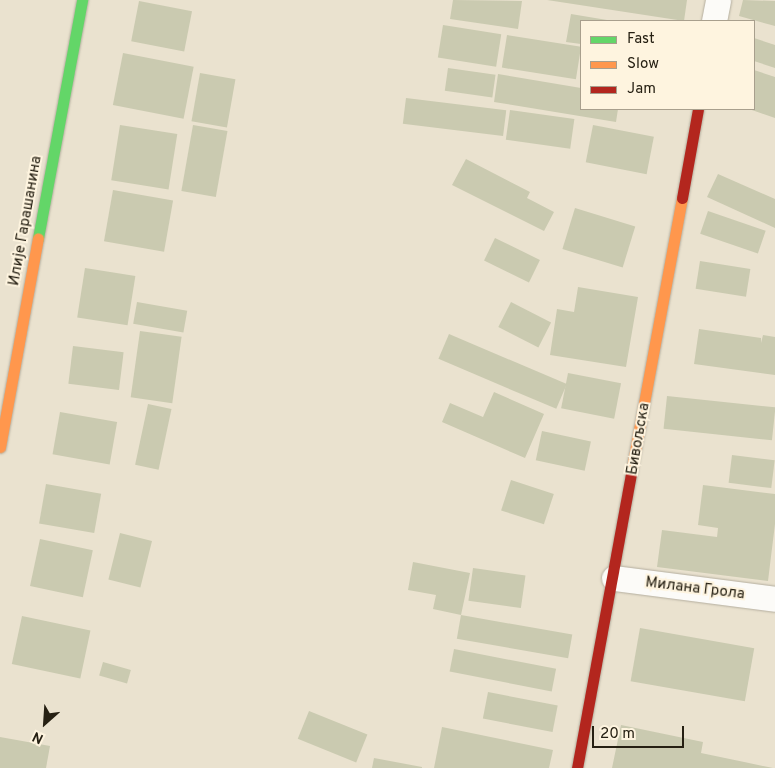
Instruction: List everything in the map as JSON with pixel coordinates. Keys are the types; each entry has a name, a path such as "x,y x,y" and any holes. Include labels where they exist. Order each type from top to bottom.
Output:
{"street":[{"name":"Илије Гарашанина","path":"0,447 82,0"},
{"path":"714,20 718,0"},
{"name":"Бивољска","path":"577,768 614,578 698,110"},
{"name":"Милана Грола","path":"614,578 775,599"}],"building":[{"path":"453,0 522,1 518,29 450,19"},
{"path":"547,0 687,0 684,20"},
{"path":"743,0 775,1 775,26 739,16"},
{"path":"139,1 192,11 184,52 131,41"},
{"path":"571,14 607,20 580,20 580,44 566,42"},
{"path":"443,25 501,34 496,67 438,58"},
{"path":"507,35 580,47 576,79 502,68"},
{"path":"755,38 775,45 775,68 755,61"},
{"path":"123,53 194,67 184,119 113,105"},
{"path":"448,68 496,75 492,97 445,91"},
{"path":"755,70 775,77 775,118 752,110 755,110"},
{"path":"200,73 235,79 227,128 191,121"},
{"path":"498,74 580,88 580,110 618,110 616,122 494,102"},
{"path":"406,98 506,110 503,136 403,124"},
{"path":"510,110 574,119 570,149 506,140"},
{"path":"120,125 177,134 169,189 111,180"},
{"path":"193,125 227,131 216,197 181,191"},
{"path":"593,125 654,137 647,174 586,162"},
{"path":"466,159 530,192 527,198 554,212 544,231 452,185"},
{"path":"718,174 775,199 775,228 707,197"},
{"path":"113,190 173,201 164,252 104,241"},
{"path":"575,208 635,226 623,268 562,249"},
{"path":"708,211 766,231 758,254 700,234"},
{"path":"495,238 540,260 529,282 484,260"},
{"path":"700,261 750,269 746,297 696,289"},
{"path":"85,268 135,276 128,325 77,317"},
{"path":"578,287 638,297 626,367 550,355 557,309 574,312"},
{"path":"137,302 187,311 183,333 133,324"},
{"path":"511,302 551,322 538,347 498,327"},
{"path":"699,329 761,338 761,343 763,335 775,337 775,375 694,364"},
{"path":"140,331 182,337 172,403 131,397"},
{"path":"449,334 567,384 556,409 438,359"},
{"path":"73,346 124,352 119,390 68,384"},
{"path":"568,373 621,383 614,419 561,408"},
{"path":"494,392 544,414 525,458 442,422 450,403 483,417"},
{"path":"667,396 775,407 772,440 664,429"},
{"path":"148,404 171,409 159,470 135,465"},
{"path":"60,412 117,422 110,464 53,454"},
{"path":"542,431 591,441 585,471 536,460"},
{"path":"732,455 775,460 771,488 729,483"},
{"path":"511,480 554,494 544,524 501,510"},
{"path":"46,484 101,494 94,533 39,523"},
{"path":"703,485 775,494 775,524 768,581 657,567 662,530 717,537 718,528 698,525"},
{"path":"120,533 152,541 140,588 108,580"},
{"path":"40,539 93,550 83,597 30,586"},
{"path":"413,562 470,573 461,615 433,609 436,595 408,590"},
{"path":"473,568 525,575 521,608 468,601"},
{"path":"461,615 572,635 568,658 457,639"},
{"path":"22,616 90,631 80,678 12,664"},
{"path":"640,628 754,648 745,701 631,681"},
{"path":"454,649 556,669 552,691 450,672"},
{"path":"103,662 131,670 127,683 99,675"},
{"path":"488,692 558,706 553,732 483,719"},
{"path":"309,711 367,735 356,762 298,739"},
{"path":"621,725 703,742 701,753 773,768 612,768"},
{"path":"442,727 553,750 549,768 434,768"},
{"path":"0,737 50,746 46,768 0,768"},
{"path":"374,758 422,767 422,768 372,768"}],"traffic: fast":[{"path":"38,238 82,0"}],"traffic: slow":[{"path":"631,473 682,198"},
{"path":"0,447 38,238"}],"traffic: jam":[{"path":"682,198 698,110"},
{"path":"577,768 631,473"}]}
